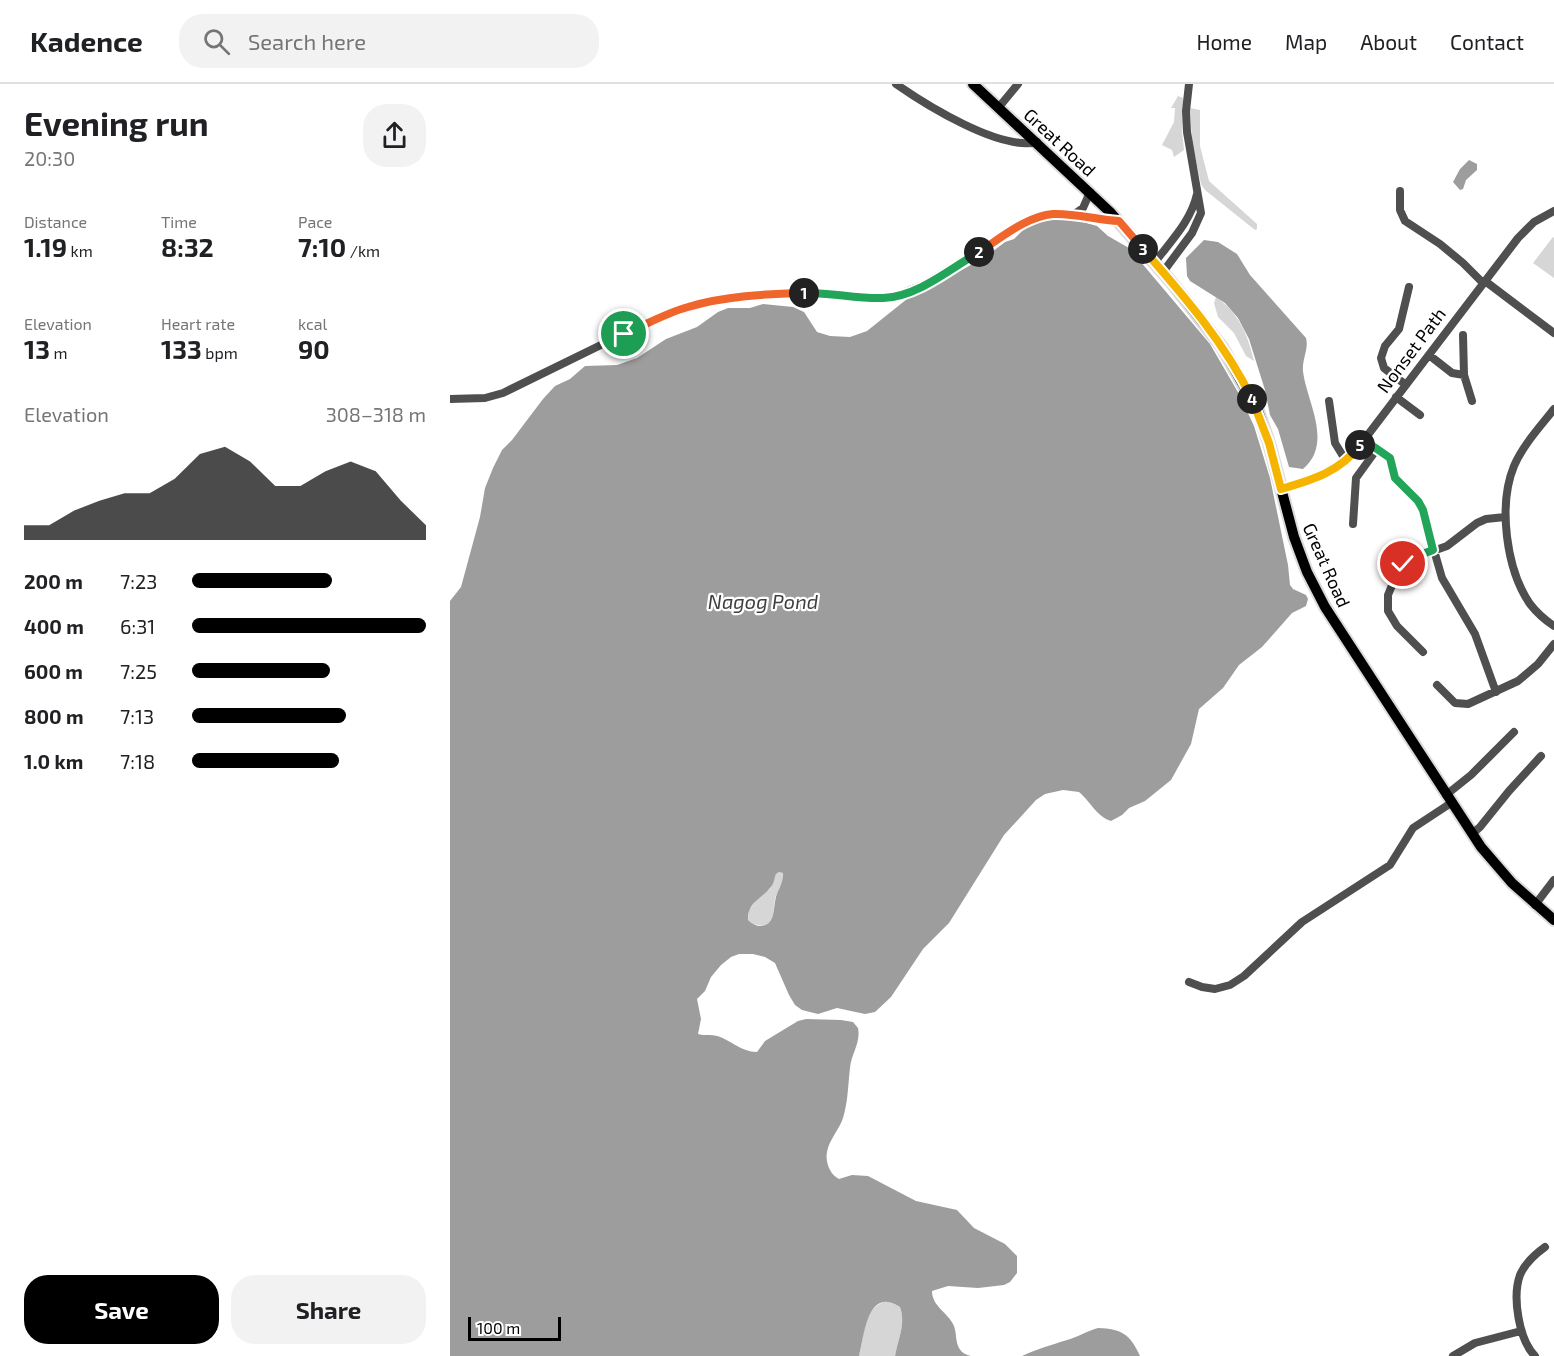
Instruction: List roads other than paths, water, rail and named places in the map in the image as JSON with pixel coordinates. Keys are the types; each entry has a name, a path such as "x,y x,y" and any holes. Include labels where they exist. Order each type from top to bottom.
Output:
{"main road":[{"name":"Great Road","path":"973,84 1119,221 1207,325 1245,385 1265,430 1299,550 1322,600 1472,834 1498,868 1535,905 1554,920"}],"street":[{"path":"896,84 937,111 964,125 1017,142 1027,144 1036,142"},
{"path":"999,107 1018,84"},
{"path":"1164,272 1197,226 1201,207 1186,132 1189,84"},
{"path":"1400,191 1400,210 1405,221 1440,244 1484,282 1554,333"},
{"path":"1073,215 1083,207 1090,192"},
{"path":"1155,262 1190,215 1198,193"},
{"name":"Nonset Path","path":"1281,489 1322,475 1346,461 1524,231 1534,222 1554,211"},
{"path":"450,399 485,398 503,393 669,314 703,303 786,294 824,293 876,298 901,295 931,281 1033,220 1050,214 1119,221"},
{"path":"1406,385 1384,368 1381,358 1385,346 1399,329 1409,287"},
{"path":"1463,335 1464,375 1472,401"},
{"path":"1428,355 1452,373 1464,375"},
{"path":"1396,397 1420,415"},
{"path":"1329,402 1335,443 1346,461"},
{"path":"1554,409 1526,446 1515,466 1509,485 1505,517 1513,562 1521,585 1535,610 1554,626"},
{"path":"1364,440 1390,458 1395,478 1421,505 1444,584 1478,639 1496,692"},
{"path":"1353,524 1356,478 1377,449"},
{"path":"1423,652 1393,621 1388,611 1387,601 1392,584 1403,564 1412,558 1452,543 1481,521 1505,517"},
{"path":"1437,685 1455,703 1461,705 1496,692 1525,676 1554,644"},
{"path":"1189,982 1215,989 1230,985 1244,976 1302,922 1390,865 1413,828 1449,799 1514,732"},
{"path":"1472,834 1541,756"},
{"path":"1535,905 1554,880"},
{"path":"1535,1356 1526,1344 1521,1331 1517,1301 1519,1280 1528,1261 1545,1247"},
{"path":"1453,1356 1475,1343 1521,1331"}],"water":[{"path":"1469,160 1477,164 1477,170 1466,180 1463,189 1460,190 1453,182 1460,169"},
{"name":"Nagog Pond","path":"1051,218 1072,219 1097,226 1108,236 1129,248 1210,344 1239,394 1254,426 1270,478 1290,585 1293,589 1306,595 1308,599 1306,606 1292,613 1262,647 1239,665 1223,688 1199,709 1191,744 1171,780 1145,801 1129,808 1111,821 1098,812 1079,792 1063,790 1045,794 1036,800 1004,835 949,923 923,949 891,997 875,1012 865,1014 837,1008 818,1014 802,1010 795,1005 789,995 775,963 753,954 739,954 721,965 711,977 705,991 697,999 701,1019 698,1034 717,1036 741,1048 757,1052 765,1041 798,1021 806,1019 853,1022 859,1033 851,1063 843,1118 827,1152 829,1168 839,1179 852,1175 868,1176 916,1201 957,1210 974,1228 1005,1244 1017,1256 1017,1273 1010,1282 1004,1285 978,1288 948,1286 932,1291 934,1301 953,1324 959,1348 964,1354 971,1356 895,1356 902,1325 902,1313 900,1307 889,1302 880,1303 869,1316 859,1356 450,1356 450,601 461,587 480,517 485,488 502,450 555,386 570,379 585,366 617,365 637,358 666,339 697,327 718,312 728,308 750,308 763,304 793,307 804,312 817,332 830,336 850,337 867,331 907,299 984,258 1036,222","holes":["783,873 772,919 766,925 753,924 748,920 752,905 771,886 776,874"]},
{"path":"1204,240 1218,242 1237,254 1250,275 1306,338 1303,371 1316,421 1317,434 1312,459 1303,469 1289,467 1278,429 1270,415 1265,390 1249,339 1238,318 1225,303 1190,281 1187,276 1186,258"},
{"path":"1098,1328 1124,1334 1133,1342 1140,1356 1022,1356 1071,1339"}]}
